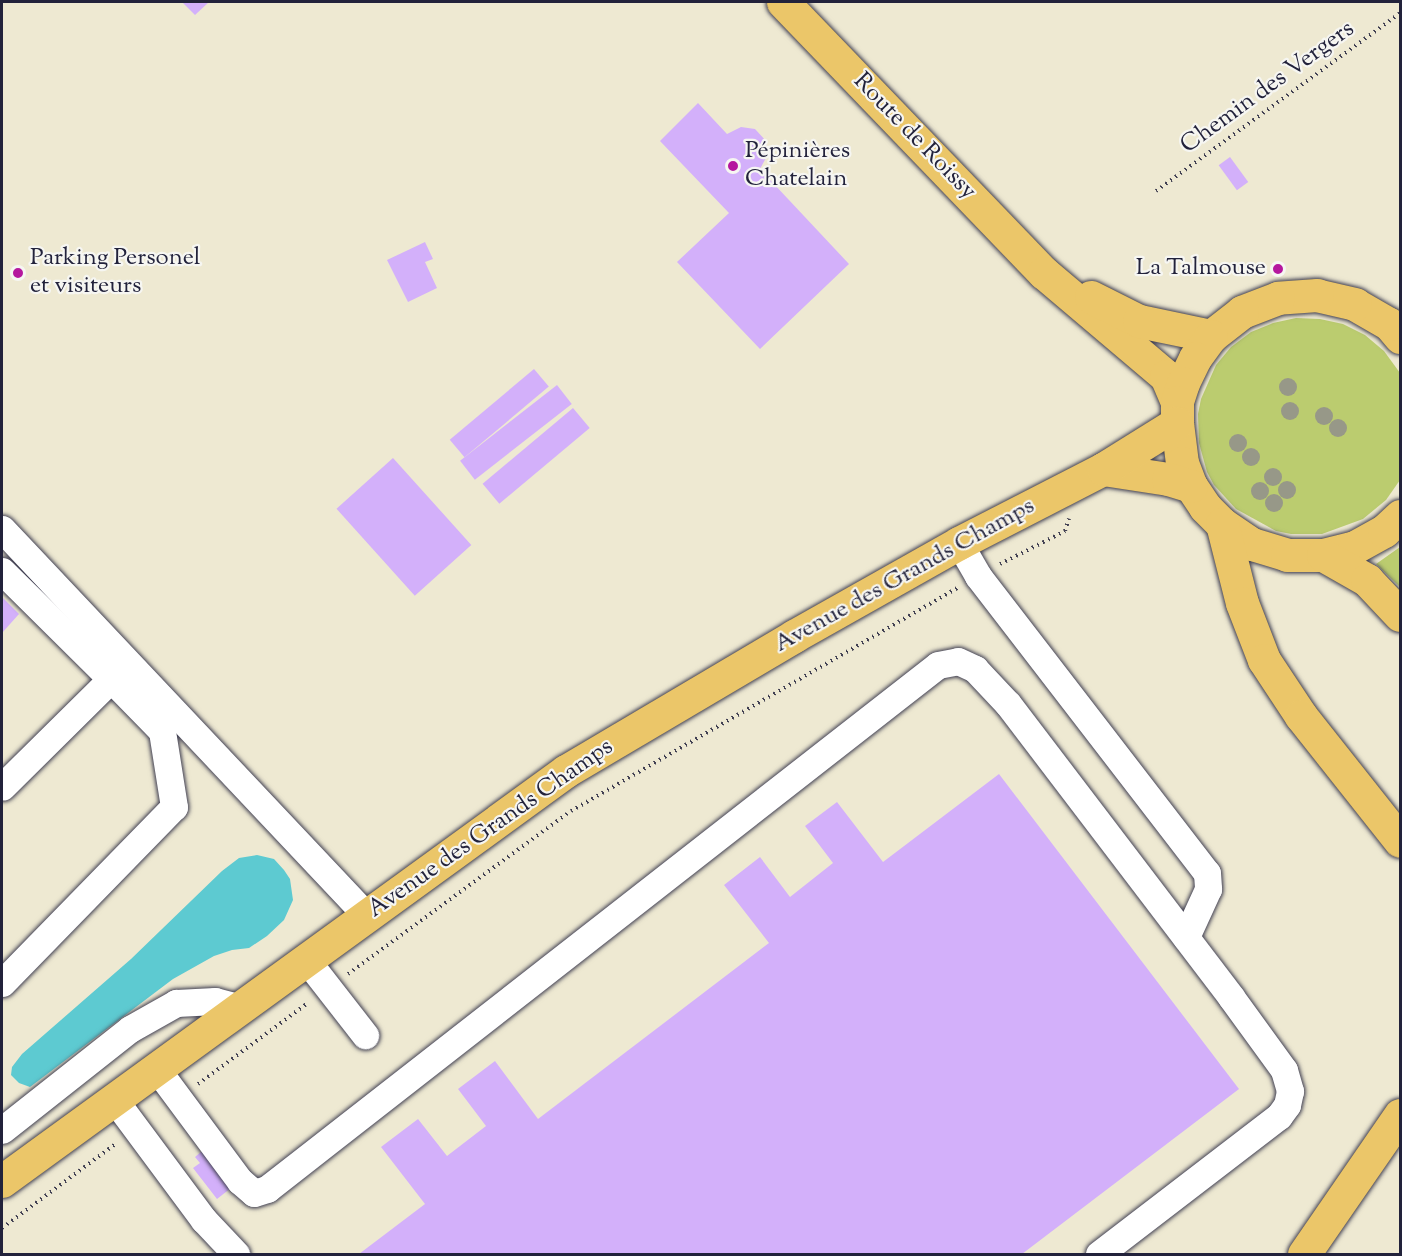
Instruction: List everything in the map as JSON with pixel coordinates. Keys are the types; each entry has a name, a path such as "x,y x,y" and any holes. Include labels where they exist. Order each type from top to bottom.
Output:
{"main road":[{"name":"Route de Roissy","path":"783,2 1044,273"},
{"path":"1044,273 1139,321 1211,336"},
{"path":"1044,273 1166,376 1177,412 1182,463 1191,486 1204,507 1222,524 1252,544 1287,555 1323,555 1355,547 1384,531 1401,516"},
{"path":"1177,412 1195,358 1211,336 1242,312 1278,298 1317,295 1355,304 1389,324 1401,337"},
{"name":"Avenue des Grands Champs","path":"2,1181 305,958 566,771 794,636 959,543 1103,469 1177,412"},
{"path":"1103,469 1168,479 1191,486"},
{"path":"1222,524 1242,603 1264,660 1301,716 1401,841"},
{"path":"1323,555 1367,579 1401,615"},
{"path":"1304,1254 1401,1114"}],"lane":[{"path":"2,529 366,915"},
{"path":"959,543 978,576 1207,873 1208,889 1186,937"},
{"path":"2,571 162,731 174,807 2,983"},
{"path":"156,1068 240,1181 254,1193 267,1189 938,665 958,661 975,669 1008,704 1186,937 1284,1070 1290,1091 1287,1106 1279,1116 1099,1254"},
{"path":"2,787 111,680"},
{"path":"305,958 364,1035"},
{"path":"2,1130 130,1029 176,1003 215,1001 238,1007"},
{"path":"114,1099 204,1220 236,1254"}],"path":[{"name":"Chemin des Vergers","path":"1156,191 1401,13"},
{"path":"179,1098 571,811 978,576 1065,531 1072,511 1064,488"},
{"path":"2,1228 137,1129"}],"green space":[{"path":"1296,318 1320,319 1343,324 1365,335 1384,351 1400,373 1400,480 1386,500 1363,519 1322,534 1291,534 1276,531 1236,509 1214,485 1207,472 1199,443 1198,414 1201,399 1216,365 1231,347 1251,332 1273,323"},
{"path":"1400,547 1400,587 1376,564"}],"water":[{"path":"257,855 274,859 284,870 290,879 293,900 284,920 267,936 249,948 232,950 214,956 173,979 30,1087 19,1083 11,1075 12,1067 22,1054 131,959 222,871 239,858"}],"building":[{"path":"182,2 209,2 195,15"},
{"path":"698,103 727,134 741,127 755,129 766,141 767,156 760,169 849,264 760,349 677,262 729,213 660,141"},
{"path":"1230,157 1248,182 1237,190 1219,165"},
{"path":"425,242 433,259 425,262 437,288 408,302 387,260"},
{"path":"534,369 549,387 465,457 450,440"},
{"path":"557,385 572,404 475,480 460,461"},
{"path":"573,408 590,428 499,504 483,484"},
{"path":"393,458 471,545 415,596 337,509"},
{"path":"2,597 19,614 2,633"},
{"path":"999,774 1239,1089 1022,1254 359,1254 425,1204 381,1147 418,1119 447,1156 486,1126 458,1089 495,1061 538,1119 769,943 724,885 760,857 790,897 833,863 805,826 837,802 883,862"},
{"path":"202,1151 231,1188 217,1199 193,1168 200,1163 195,1157"}],"place":[{"name":"Pépinières Chatelain","path":"733,166"},
{"name":"La Talmouse","path":"1278,269"},
{"name":"Parking Personel et visiteurs","path":"18,273"}]}
